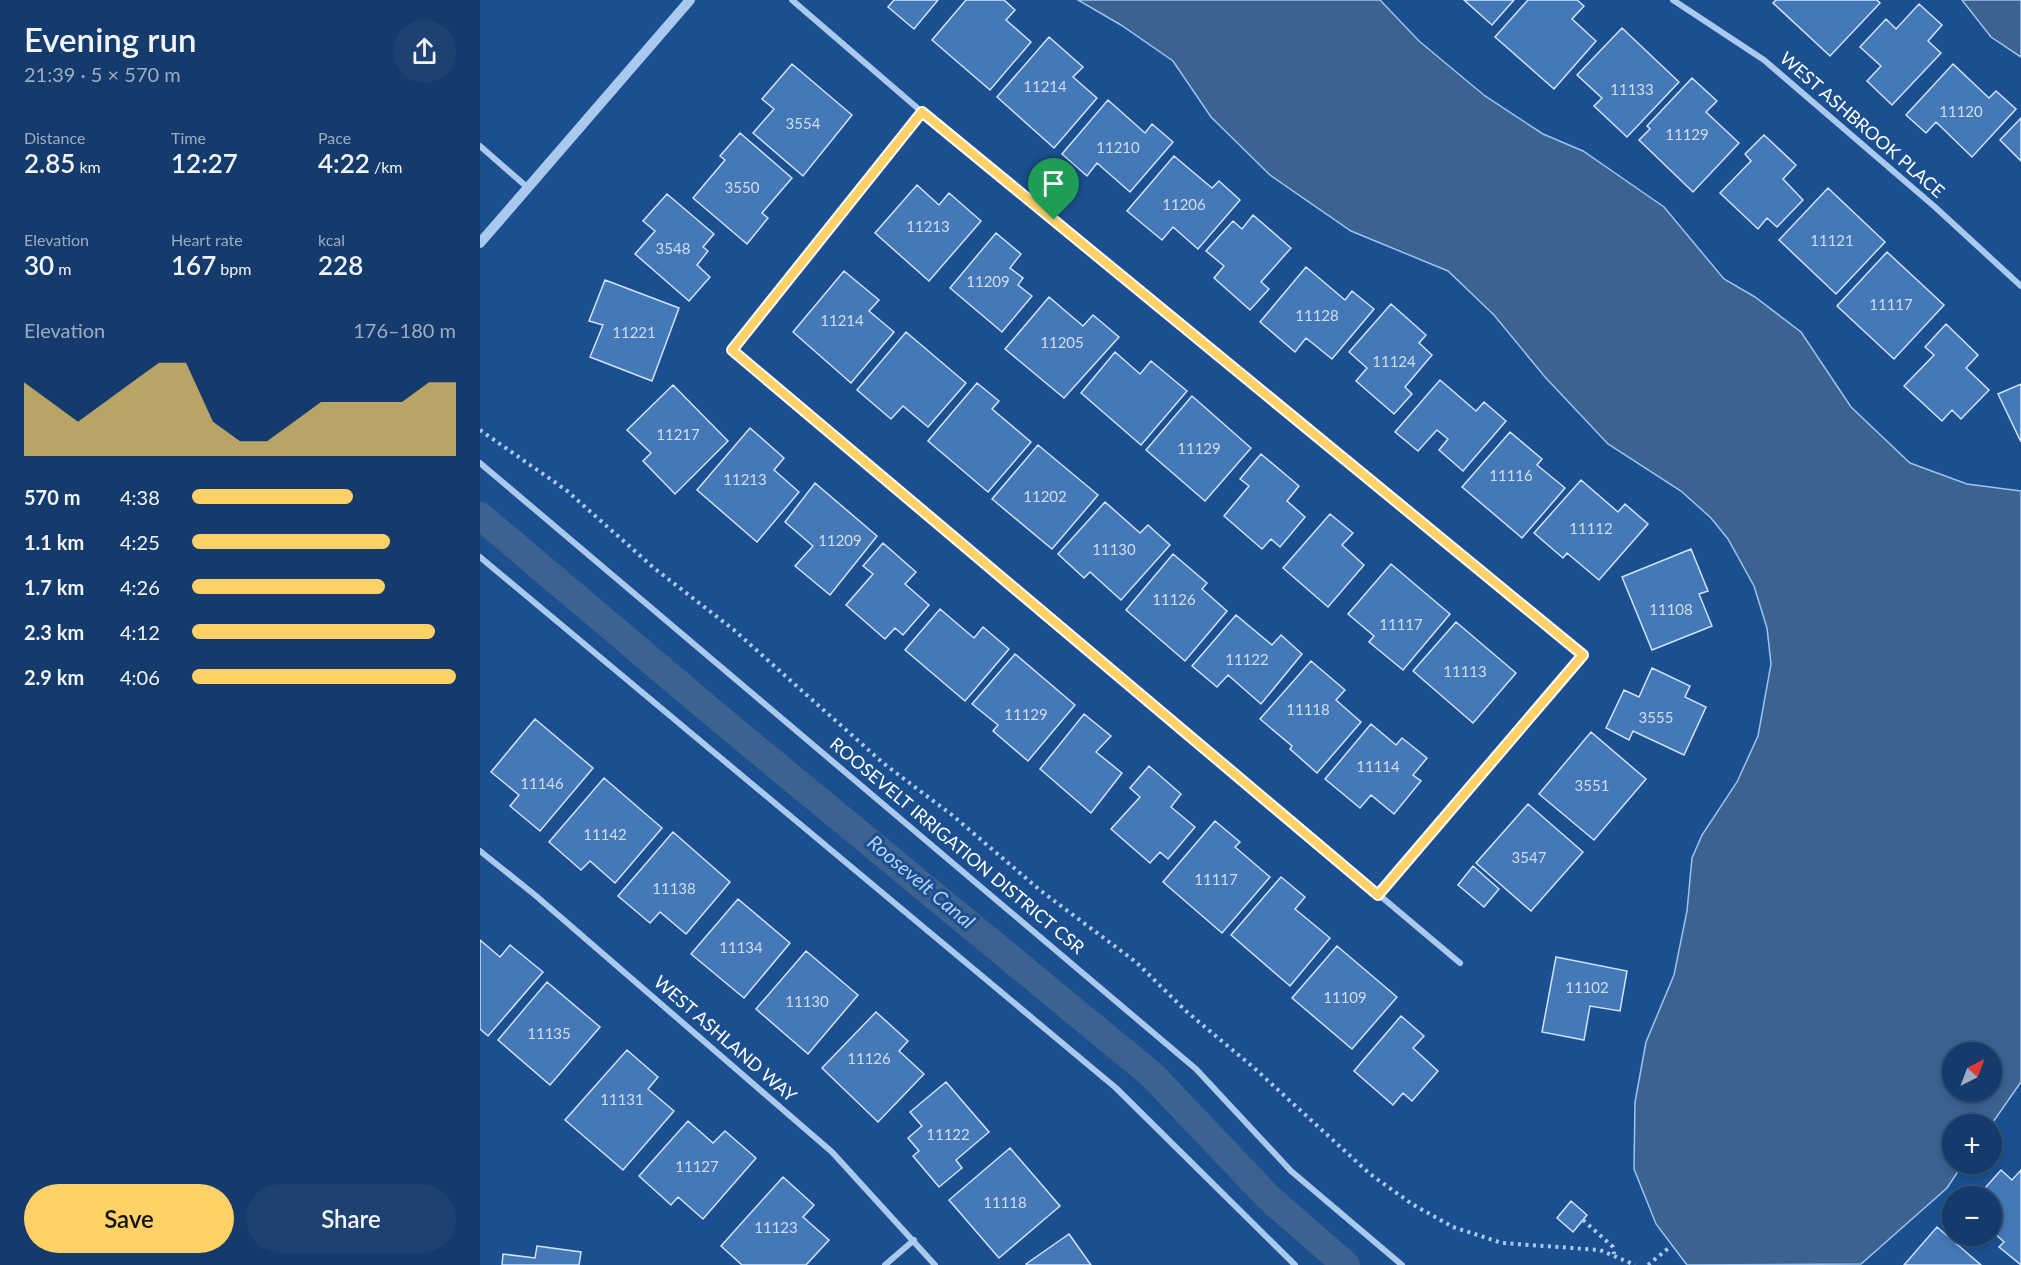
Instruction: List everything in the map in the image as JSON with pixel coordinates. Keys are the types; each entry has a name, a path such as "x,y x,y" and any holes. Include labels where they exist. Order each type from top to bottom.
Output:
{"street":[{"path":"480,243 690,0"},
{"path":"792,0 922,112 1583,655 1378,895"},
{"name":"WEST ASHBROOK PLACE","path":"1673,0 1764,60 1935,207 2021,286"},
{"path":"922,112 732,350 1460,963"},
{"path":"480,146 527,187"},
{"name":"ROOSEVELT IRRIGATION DISTRICT CSR","path":"480,463 1196,1070 1291,1171 1402,1265"},
{"path":"480,556 1116,1088 1295,1265"},
{"name":"WEST ASHLAND WAY","path":"480,851 544,903 832,1152 935,1265"},
{"path":"885,1265 914,1240"}],"path":[{"path":"480,430 566,490 654,568 734,630 883,763 952,815 1041,891 1136,962 1187,1012 1253,1067 1370,1174 1412,1204 1453,1227 1502,1243 1600,1250 1635,1265"},
{"path":"1582,1220 1613,1246 1614,1255"},
{"path":"1648,1265 1671,1246"}],"water":[{"path":"1078,0 1380,0 1419,41 1485,96 1543,134 1583,151 1664,207 1724,279 1755,297 1801,332 1851,407 1910,463 1967,484 2021,491 2021,1082 1999,1114 1942,1114 1942,1174 1956,1174 1948,1186 1942,1186 1942,1192 1861,1264 1687,1265 1656,1224 1634,1169 1635,1102 1646,1042 1674,975 1687,911 1692,858 1702,835 1737,782 1758,736 1771,664 1767,628 1754,586 1728,539 1711,518 1681,491 1608,444 1545,377 1494,315 1448,271 1351,231 1270,175 1211,117 1173,61 1121,25"},
{"path":"1962,0 2021,0 2021,57 1991,37"}],"building":[{"path":"894,0 938,0 914,29 888,7"},
{"path":"966,0 1004,0 1015,10 1006,20 1031,42 990,90 932,40"},
{"path":"1464,0 1514,0 1492,25"},
{"path":"1528,0 1577,0 1584,6 1572,19 1596,41 1554,89 1495,37"},
{"path":"1776,0 1877,0 1880,3 1830,56 1773,3"},
{"path":"1919,4 1942,25 1928,41 1941,53 1892,105 1867,81 1881,66 1860,47 1886,19 1896,29"},
{"path":"1622,28 1679,82 1627,137 1594,106 1602,98 1577,75"},
{"path":"1049,37 1083,67 1073,77 1097,98 1054,148 997,97"},
{"path":"792,64 852,115 803,176 753,133 774,109 762,99"},
{"path":"1953,64 1989,98 1996,91 2016,109 1972,157 1936,122 1926,133 1906,115"},
{"path":"1692,78 1717,101 1706,112 1739,143 1693,192 1639,140 1650,129 1647,126"},
{"path":"1108,100 1145,133 1152,124 1173,142 1130,192 1097,163 1087,176 1062,154"},
{"path":"2021,118 2021,161 2000,140"},
{"path":"740,133 792,178 762,213 768,218 747,244 693,198 725,160 720,156"},
{"path":"1764,135 1796,165 1783,179 1803,200 1777,227 1767,218 1758,229 1720,193 1751,161 1745,154"},
{"path":"1174,156 1212,188 1219,181 1240,200 1198,249 1173,227 1162,240 1127,211"},
{"path":"917,185 939,205 949,193 981,221 929,281 875,233"},
{"path":"1828,188 1885,242 1836,294 1779,240"},
{"path":"667,194 714,234 703,247 708,251 697,265 710,277 689,301 635,254 655,231 643,221"},
{"path":"1253,215 1291,248 1261,282 1269,289 1250,310 1214,278 1224,266 1206,251 1233,221 1242,229"},
{"path":"996,233 1021,254 1010,268 1023,278 1018,285 1032,296 1002,332 950,288"},
{"path":"1887,252 1944,305 1894,359 1837,306"},
{"path":"1306,267 1345,300 1352,291 1374,309 1332,359 1306,338 1295,352 1260,322"},
{"path":"844,271 879,300 869,311 894,332 851,383 793,332"},
{"path":"605,280 679,308 652,381 590,357 603,325 589,321"},
{"path":"1049,297 1083,326 1093,315 1119,337 1064,398 1005,349"},
{"path":"1391,304 1426,335 1419,343 1432,355 1405,387 1412,394 1394,414 1356,381 1367,368 1349,352"},
{"path":"1946,324 1978,355 1966,368 1989,390 1961,419 1952,410 1942,421 1904,386 1934,355 1925,347"},
{"path":"906,332 966,383 928,427 903,406 891,419 857,390"},
{"path":"1115,352 1140,374 1151,361 1187,391 1141,445 1081,393"},
{"path":"1440,380 1476,411 1484,402 1506,421 1463,471 1439,450 1448,439 1437,430 1418,451 1395,432"},
{"path":"977,383 999,401 992,409 1031,442 988,492 928,441"},
{"path":"2021,384 2021,442 1998,394"},
{"path":"673,385 728,441 675,494 643,461 651,453 627,430"},
{"path":"1192,396 1251,448 1205,501 1146,450"},
{"path":"750,428 784,458 774,470 799,492 757,542 697,490"},
{"path":"1510,432 1542,459 1537,465 1565,488 1522,538 1462,487"},
{"path":"1038,445 1098,495 1052,549 992,499"},
{"path":"1261,454 1299,486 1287,501 1305,517 1280,547 1271,539 1262,549 1224,516 1249,486 1240,479"},
{"path":"1581,480 1618,512 1625,504 1648,524 1599,580 1567,553 1563,558 1534,533"},
{"path":"815,483 877,536 830,595 795,566 813,546 785,522"},
{"path":"1105,502 1140,533 1148,525 1170,545 1121,600 1090,572 1084,578 1058,554"},
{"path":"1330,514 1353,533 1342,545 1364,565 1328,607 1283,568"},
{"path":"883,543 916,572 905,584 929,605 903,635 895,628 885,639 846,605 873,574 863,566"},
{"path":"1691,549 1708,591 1699,594 1712,626 1652,650 1622,577"},
{"path":"1173,554 1207,583 1202,589 1227,611 1185,661 1126,610"},
{"path":"1391,564 1450,614 1403,670 1369,642 1374,636 1348,614"},
{"path":"940,609 974,638 983,627 1009,649 965,701 905,650"},
{"path":"1236,615 1272,645 1281,635 1302,654 1261,704 1228,675 1217,687 1192,666"},
{"path":"1456,622 1516,673 1473,723 1413,671"},
{"path":"1015,654 1075,705 1028,761 993,731 998,725 972,704"},
{"path":"1311,661 1345,690 1336,700 1361,722 1317,773 1290,749 1292,746 1260,719"},
{"path":"1652,668 1690,686 1685,697 1706,707 1684,755 1633,731 1629,740 1606,728 1624,690 1639,697"},
{"path":"1084,714 1111,736 1096,752 1122,773 1091,813 1040,769"},
{"path":"535,719 593,768 540,831 510,806 519,795 491,772"},
{"path":"1371,724 1396,745 1402,738 1427,758 1413,775 1421,781 1394,814 1371,795 1360,808 1325,779"},
{"path":"1591,732 1646,779 1594,840 1539,794"},
{"path":"1149,766 1181,794 1171,807 1195,827 1168,859 1160,852 1150,863 1111,829 1140,797 1130,788"},
{"path":"604,778 662,828 615,883 590,861 581,870 549,842"},
{"path":"1528,804 1583,852 1531,911 1476,863"},
{"path":"1215,821 1240,842 1235,847 1270,877 1222,933 1163,882"},
{"path":"673,832 730,882 686,934 660,912 650,923 618,896"},
{"path":"1473,866 1499,889 1484,907 1458,885"},
{"path":"1281,877 1305,897 1295,909 1330,938 1290,986 1231,935"},
{"path":"738,899 790,943 744,998 691,954"},
{"path":"480,940 500,957 510,945 543,972 488,1036 480,1029"},
{"path":"1337,946 1397,997 1352,1049 1292,998"},
{"path":"806,951 858,995 808,1054 756,1009"},
{"path":"1556,957 1627,971 1620,1011 1590,1006 1584,1040 1542,1032"},
{"path":"547,982 600,1027 550,1085 498,1040"},
{"path":"876,1012 908,1041 899,1051 924,1074 878,1122 822,1068"},
{"path":"1401,1016 1424,1036 1413,1048 1438,1071 1412,1101 1403,1093 1393,1105 1354,1071"},
{"path":"627,1050 658,1077 648,1089 674,1111 623,1170 565,1120"},
{"path":"946,1082 989,1132 956,1160 962,1168 939,1187 913,1156 919,1151 908,1138 922,1126 910,1112"},
{"path":"688,1121 713,1143 725,1131 756,1158 703,1219 678,1197 671,1205 639,1176"},
{"path":"1010,1148 1060,1206 999,1258 949,1200"},
{"path":"2021,1170 2021,1265 1999,1247 2004,1242 2002,1240 2002,1186 1987,1186 1997,1174 2002,1174 2002,1171 2012,1180"},
{"path":"783,1177 814,1205 803,1217 829,1240 806,1265 742,1265 721,1246"},
{"path":"1571,1201 1587,1215 1573,1232 1557,1218"},
{"path":"1937,1227 1942,1231 1942,1246 1959,1246 1981,1265 1904,1265"},
{"path":"1069,1234 1091,1265 1026,1264"},
{"path":"537,1246 581,1252 579,1265 502,1265 503,1254 535,1258"}],"waterway":[{"name":"Roosevelt Canal","path":"480,516 725,723 1152,1075 1269,1198 1346,1265"}],"route":[{"path":"922,112 1054,220 1583,655 1378,895 732,350 922,112"}]}
